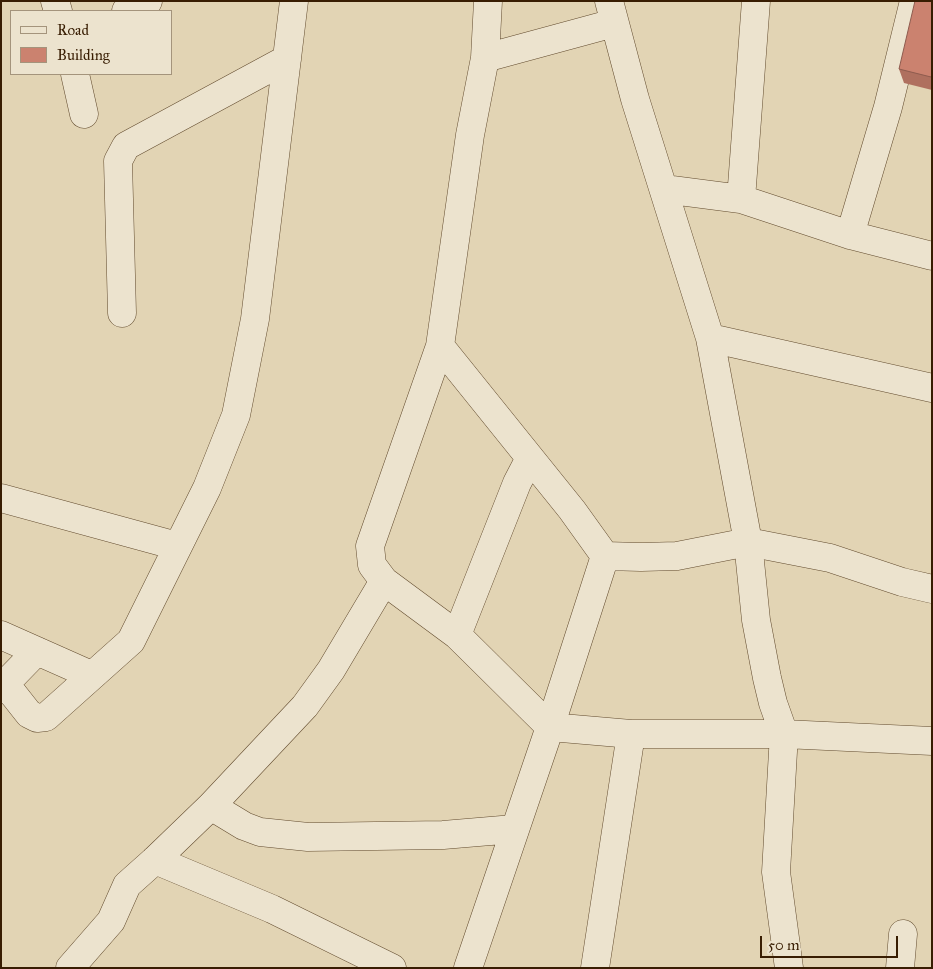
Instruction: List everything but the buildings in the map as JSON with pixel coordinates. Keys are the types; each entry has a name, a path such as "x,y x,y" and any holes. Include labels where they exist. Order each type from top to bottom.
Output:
{"street":[{"path":"128,10 148,1"},
{"path":"37,651 2,686 14,695 29,714 37,718 46,717 131,641 207,488 236,415 255,319 294,1"},
{"path":"488,1 484,58 470,135 440,346 370,546 372,565 384,581 457,635 550,727 631,734 784,734 932,741"},
{"path":"741,199 756,1"},
{"path":"850,234 888,107 914,1"},
{"path":"484,58 612,12 635,99 710,338 748,542 756,620 773,703 784,734 776,872 789,968"},
{"path":"122,312 118,161 126,146 287,59"},
{"path":"75,75 84,114"},
{"path":"664,189 741,199 850,234 932,256"},
{"path":"710,338 932,388"},
{"path":"440,346 572,510 605,556"},
{"path":"457,635 517,483 530,458"},
{"path":"1,498 177,546"},
{"path":"605,556 677,556 748,542 830,558 902,582 932,589"},
{"path":"468,968 550,727 605,556"},
{"path":"70,968 111,921 126,885 212,806 305,706 331,670 384,581"},
{"path":"1,634 91,676"},
{"path":"594,968 631,734"},
{"path":"212,806 244,826 260,832 308,837 443,835 514,829"},
{"path":"155,860 272,909 392,968"},
{"path":"900,968 903,934"}]}
